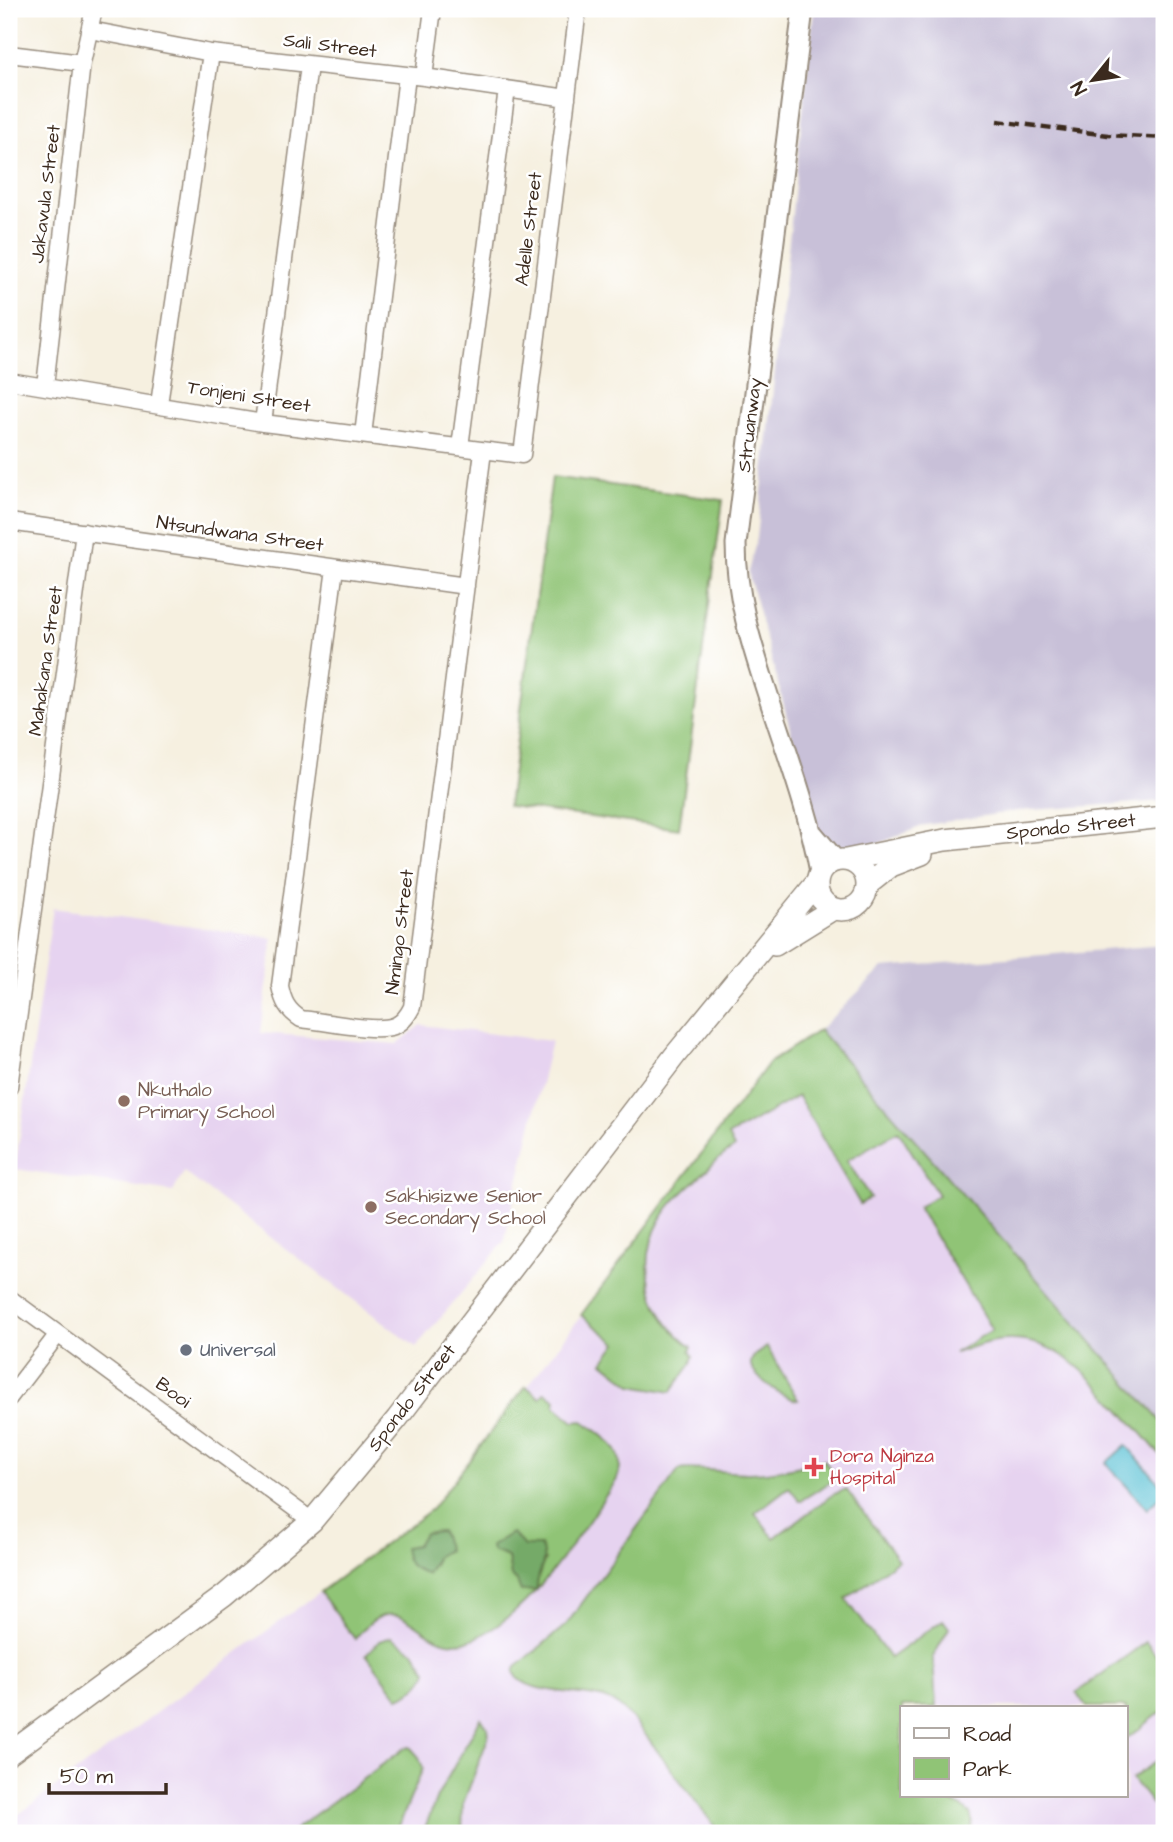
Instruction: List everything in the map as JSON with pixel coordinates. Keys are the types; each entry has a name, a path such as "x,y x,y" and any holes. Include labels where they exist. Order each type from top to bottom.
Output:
{"main road":[{"name":"Spondo Street","path":"9,1754 224,1596 313,1521 397,1419 676,1054 830,869 919,843 1164,817"},
{"name":"Spondo Street","path":"867,885 876,876 900,862 977,837"},
{"path":"856,864 863,871 867,885 864,898 854,907 833,909 821,898 830,869 856,864"},
{"name":"Spondo Street","path":"744,971 773,946 833,909"}],"street":[{"name":"Jakavula Street","path":"45,386 82,64 94,9"},
{"path":"363,435 415,77 433,9"},
{"name":"Adelle Street","path":"522,455 578,9"},
{"name":"Struanway","path":"803,9 736,544 736,571 742,612 813,833 830,869"},
{"name":"Sali Street","path":"90,30 211,53 567,98"},
{"path":"159,404 211,53"},
{"path":"9,54 82,64"},
{"path":"262,423 309,65"},
{"path":"460,447 507,89"},
{"name":"Tonjeni Street","path":"9,382 159,404 262,423 522,455"},
{"name":"Nmingo Street","path":"335,568 280,986 284,1002 291,1012 301,1019 380,1029 394,1027 412,1007 483,451"},
{"name":"Ntsundwana Street","path":"9,522 466,586"},
{"name":"Mahakana Street","path":"9,1087 85,532"},
{"name":"Booi","path":"9,1298 313,1521"},
{"path":"9,1398 58,1334"}],"shaded area":[{"path":"814,9 1164,9 1164,801 1017,811 925,825 840,859 818,832 748,572 757,538"},
{"path":"53,908 273,938 261,1033 397,1044 421,1025 551,1041 504,1242 416,1347 184,1172 173,1192 15,1169"},
{"path":"1164,945 1164,1425 819,1030 883,968"},
{"name":"Dora Nginza Hospital","path":"819,1030 1164,1425 1164,1833 9,1833 11,1820 432,1509 558,1347 769,1063"}],"green space":[{"path":"552,477 723,500 679,829 508,806"},
{"path":"819,1030 1164,1425 1164,1459 1089,1377 1076,1365 1048,1348 1015,1340 996,1341 954,1353 992,1330 918,1207 938,1195 898,1131 847,1160 870,1198 860,1204 798,1096 728,1136 734,1148 715,1162 673,1202 653,1237 649,1272 657,1306 666,1321 692,1347 691,1364 671,1392 632,1385 603,1362 617,1343 581,1315 769,1063"},
{"path":"767,1347 798,1400 770,1386 752,1368 753,1358"},
{"path":"526,1386 540,1398 545,1392 556,1400 555,1406 574,1422 583,1421 607,1439 618,1453 620,1470 616,1481 569,1549 532,1595 490,1630 467,1641 451,1643 399,1616 386,1615 372,1622 355,1639 320,1592 432,1509","holes":["441,1532 434,1565 417,1545 425,1533","508,1557 545,1560 531,1589 521,1591 511,1575"]},
{"path":"824,1460 837,1478 800,1501 789,1487 755,1513 774,1538 832,1495 846,1489 898,1560 846,1599 890,1658 943,1620 949,1628 933,1657 936,1706 900,1706 900,1797 942,1797 964,1808 970,1813 971,1833 720,1833 641,1729 622,1709 603,1698 532,1686 514,1672 516,1667 566,1625 679,1470 757,1473"},
{"path":"441,1531 448,1550 437,1556 427,1574 413,1568 406,1558 404,1547 417,1545 424,1533"},
{"path":"512,1533 524,1546 540,1546 543,1552 537,1590 521,1591 517,1581 511,1576 508,1557 492,1551 491,1546"},
{"path":"391,1637 414,1651 427,1671 416,1688 399,1698 366,1654 380,1641"},
{"path":"1146,1642 1164,1666 1164,1710 1128,1737 1128,1706 1086,1706 1076,1693"},
{"path":"481,1718 487,1727 488,1738 463,1804 462,1833 423,1833 437,1797"},
{"path":"410,1747 419,1757 423,1768 396,1833 290,1833 405,1748"},
{"path":"1164,1755 1164,1807 1155,1808 1132,1779"}],"water":[{"path":"1126,1445 1164,1488 1164,1493 1147,1509 1106,1463"}],"railway":[{"path":"997,121 1108,135 1164,138"}],"place":[{"name":"Nkuthalo Primary School","path":"124,1101"},
{"name":"Sakhisizwe Senior Secondary School","path":"371,1207"},
{"name":"Universal","path":"186,1350"},
{"name":"Dora Nginza Hospital","path":"814,1467"}]}
